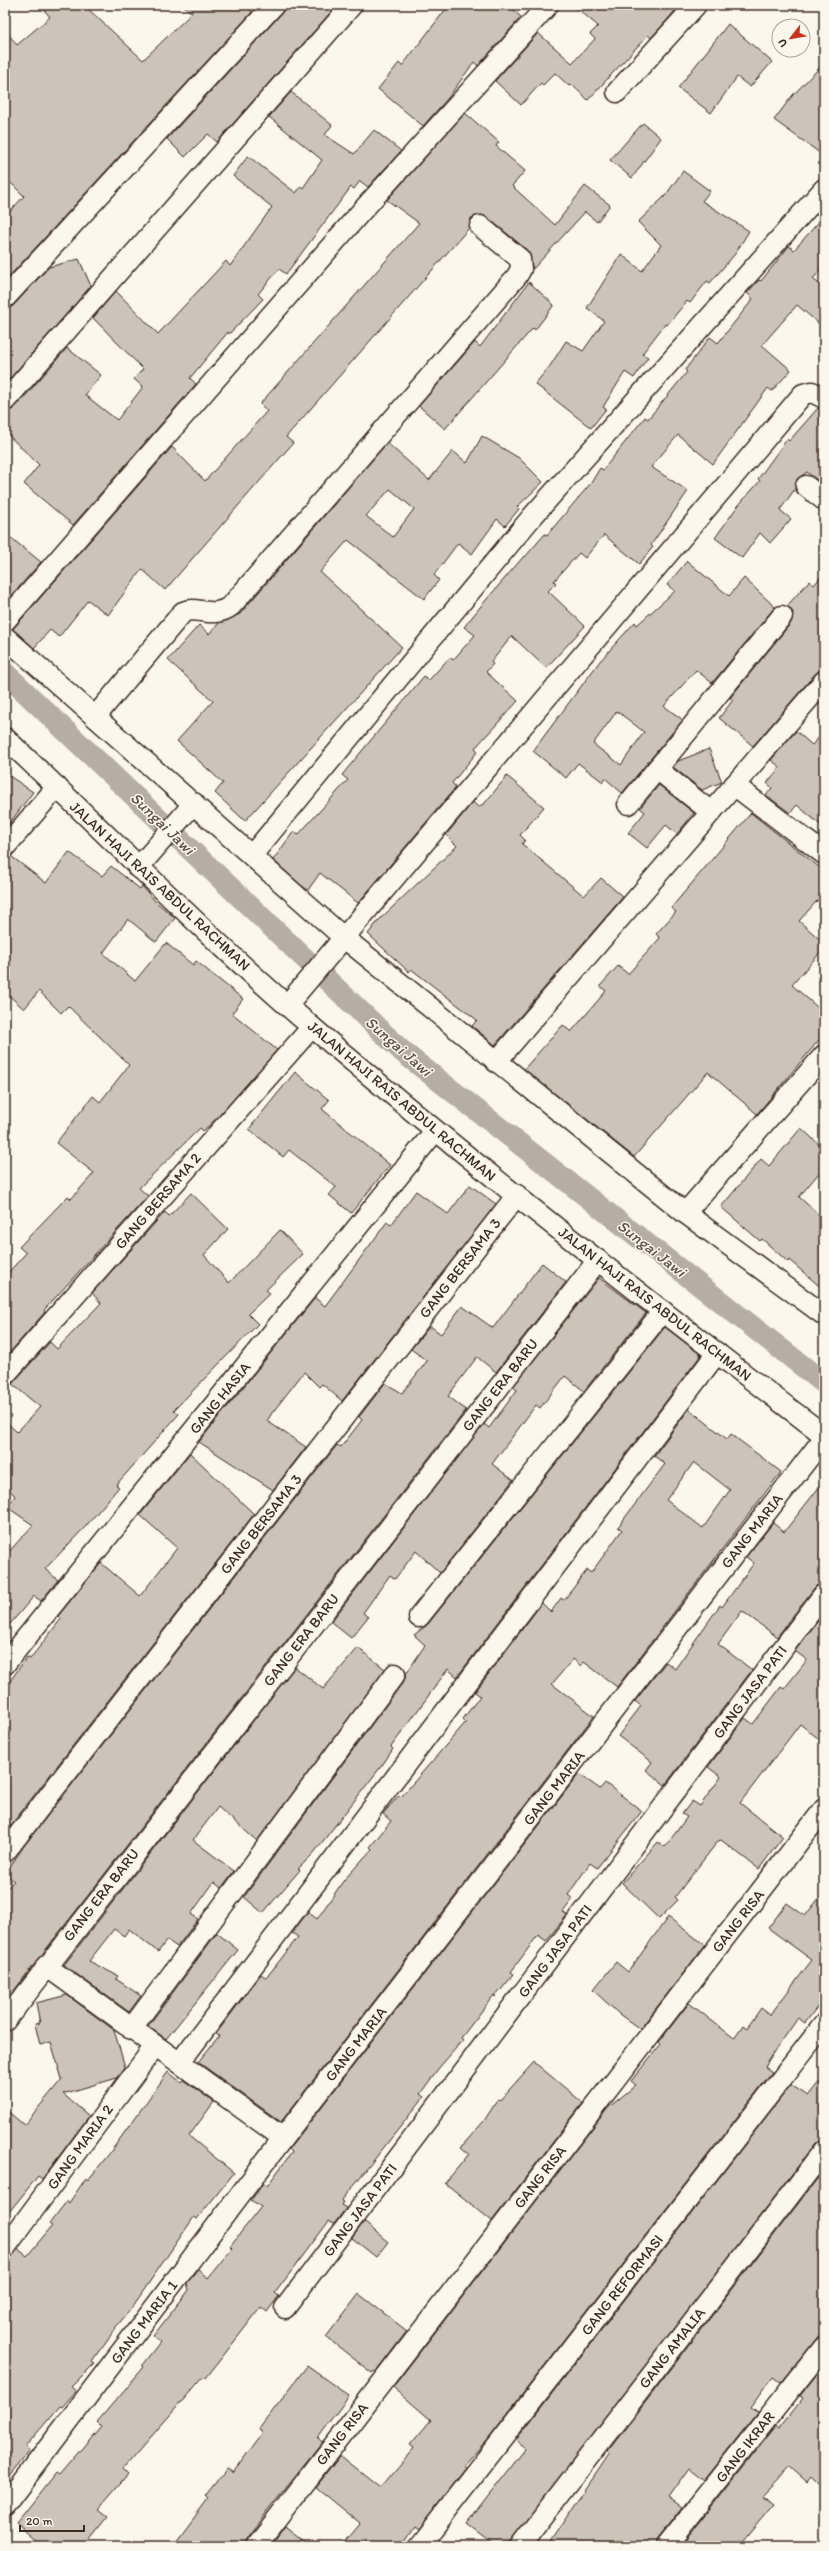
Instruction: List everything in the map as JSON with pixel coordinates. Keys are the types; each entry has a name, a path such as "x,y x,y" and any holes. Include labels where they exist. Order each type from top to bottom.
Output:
{"street":[{"path":"5,298 274,5"},
{"path":"5,401 352,5"},
{"path":"5,621 360,213 548,5"},
{"path":"617,92 696,5"},
{"path":"252,855 531,518 824,189"},
{"path":"95,717 183,612 188,610 218,613 231,606 517,276 521,269 520,259 480,226"},
{"path":"293,998 803,394 812,392 824,398"},
{"path":"806,486 824,500"},
{"path":"628,804 782,616"},
{"path":"5,637 192,806 252,855 337,945 496,1062 685,1213 822,1309"},
{"path":"496,1062 824,681"},
{"name":"JALAN HAJI RAIS ABDUL RACHMAN","path":"5,738 57,787 138,868 293,998 312,1027 435,1131 824,1436"},
{"path":"657,769 711,812"},
{"path":"734,785 824,854"},
{"path":"5,847 57,787"},
{"path":"138,868 192,806"},
{"name":"GANG BERSAMA 2","path":"5,1375 312,1027"},
{"path":"685,1213 824,1055"},
{"name":"GANG HASIA","path":"5,1664 435,1131"},
{"name":"GANG BERSAMA 3","path":"5,1852 517,1195"},
{"name":"GANG ERA BARU","path":"5,2021 46,1966 598,1260"},
{"path":"419,1617 663,1311"},
{"path":"180,2062 717,1353"},
{"name":"GANG MARIA","path":"283,2138 824,1436"},
{"name":"GANG JASA PATI","path":"285,2308 824,1594"},
{"path":"131,2029 395,1674"},
{"name":"GANG RISA","path":"256,2546 824,1809"},
{"path":"46,1966 283,2138"},
{"name":"GANG REFORMASI","path":"419,2546 824,2024"},
{"name":"GANG MARIA 2","path":"5,2248 155,2046"},
{"name":"GANG MARIA 1","path":"5,2505 283,2138"},
{"name":"GANG AMALIA","path":"520,2546 824,2151"},
{"name":"GANG IKRAR","path":"666,2546 824,2347"}],"building":[{"path":"40,5 84,5 143,60 192,13 183,5 245,5 252,12 5,281 5,217 24,196 5,177 5,30 17,45 50,17"},
{"path":"285,5 337,5 217,142 208,134 185,157 167,139 282,13"},
{"path":"449,5 508,5 521,17 478,66 474,62 448,98 423,126 378,89 399,63 402,66"},
{"path":"573,5 668,5 675,11 651,38 648,35 588,100 571,84 569,86 555,73 543,85 541,83 521,105 495,81 538,33 572,63 595,39 590,34 598,26"},
{"path":"728,24 772,62 750,87 737,77 711,113 678,88"},
{"path":"824,63 824,156 774,120 792,96"},
{"path":"291,92 332,125 325,135 354,154 374,130 401,151 368,187 360,181 354,189 351,187 286,274 279,269 258,294 263,299 229,334 228,332 190,378 196,384 73,525 24,484 39,465 5,432 5,412 14,409 67,348 101,375 85,395 117,420 143,387 134,379 143,369 93,318 116,291 158,334 226,261 230,266 272,207 233,176 248,156 296,193 301,186 303,188 322,160 269,117"},
{"path":"465,113 499,142 496,146 525,171 512,186 555,225 585,186 610,205 597,222 585,212 533,269 527,250 487,217 482,215 471,218 469,228 286,437 293,443 165,590 142,569 108,615 88,600 59,637 50,630 34,648 13,629 172,447 205,481 267,411 260,404 419,223 387,200"},
{"path":"643,123 661,138 632,178 610,160"},
{"path":"683,171 710,191 702,201 749,231 735,254 710,283 707,281 690,303 687,301 667,325 665,324 642,354 648,357 634,378 625,372 603,407 606,409 591,428 535,384 550,366 566,341 583,351 604,321 587,308 621,254 642,271 661,245 638,222 665,196"},
{"path":"824,216 824,266 813,279 824,288 824,328 797,305 762,345 791,370 772,391 768,388 713,464 678,435 651,467 688,491 651,545 653,547 639,564 604,535 585,558 579,553 554,581 556,583 548,591 585,626 546,668 512,636 491,662 493,664 486,672 518,701 475,748 478,751 452,783 456,787 358,903 320,873 308,890 302,886 273,860 294,831 298,835 348,780 342,775 424,676 429,680 450,657 453,660 475,635 464,627 481,606 524,556 525,557 545,534 547,535 591,483 600,468 603,470 645,417 648,419 687,372 685,370 710,337 718,343 753,299 747,293 759,280 761,281 789,246 794,250"},
{"path":"79,259 91,286 5,384 5,309 13,306 49,267"},
{"path":"529,282 554,305 535,330 533,328 445,429 419,406 475,342 480,347"},
{"path":"818,408 824,409 824,485 807,472 797,479 795,489 780,510 791,519 770,543 760,533 742,558 715,538 737,507 760,481 758,479 787,439 789,441"},
{"path":"482,436 519,458 543,482 517,507 519,509 505,526 497,519 472,554 458,543 434,575 439,580 424,599 348,540 320,572 402,647 245,821 215,793 223,783 177,741 213,701 168,660 199,625 209,634 219,623 240,614 387,443 429,480 453,451 467,463","holes":["390,489 414,509 393,537 366,516"]},
{"path":"5,533 41,562 6,602 5,601"},
{"path":"687,561 729,596 744,578 775,607 712,683 696,670 664,706 683,720 622,793 605,778 603,782 578,763 566,778 533,751 600,661 635,622 637,625 675,591 667,585","holes":["617,711 644,732 621,765 593,744"]},
{"path":"824,573 824,670 815,674 753,746 719,718 733,700 730,698 791,623 793,612 787,606 809,581 814,585"},
{"path":"796,731 812,745 824,732 824,828 797,805 790,813 766,795 772,788 767,783 780,767 771,760"},
{"path":"709,749 722,782 702,790 673,767 678,761"},
{"path":"5,773 33,792 5,829"},
{"path":"507,776 544,807 520,835 525,840 522,844 584,896 601,878 623,897 495,1045 472,1026 477,1020 411,969 409,972 368,934 379,920 457,846 446,835 473,802 478,807 485,803"},
{"path":"659,785 694,813 677,834 666,825 647,848 628,833 645,812 640,808"},
{"path":"751,813 824,871 824,893 799,921 824,943 824,948 792,985 824,1013 824,1034 757,1114 708,1072 634,1157 524,1069 563,1025 571,1032 606,991 600,986 618,966 628,974 660,938 656,934 676,912 671,908"},
{"path":"69,852 102,876 111,866 140,889 142,886 155,901 175,918 156,942 128,919 103,953 135,981 166,943 193,965 196,961 243,999 232,1013 277,1050 219,1116 203,1131 200,1128 139,1188 148,1196 44,1310 45,1312 5,1358 5,1276 26,1253 19,1247 68,1196 71,1199 94,1173 56,1143 93,1096 100,1102 129,1065 68,1006 61,1013 39,991 24,1009 5,992 5,858 11,856 46,883"},
{"path":"295,1072 329,1100 322,1109 390,1165 351,1213 329,1195 336,1187 289,1150 283,1157 249,1129"},
{"path":"801,1128 824,1149 824,1167 799,1197 824,1219 824,1290 789,1260 788,1262 762,1239 760,1241 721,1207 761,1159 769,1166"},
{"path":"470,1185 496,1204 342,1401 322,1384 319,1387 304,1372 272,1413 267,1421 306,1447 273,1490 199,1442 315,1298 325,1306 387,1222 391,1225 416,1191 448,1214"},
{"path":"191,1193 228,1229 204,1255 229,1283 280,1230 303,1254 266,1290 270,1293 248,1314 258,1324 174,1410 179,1414 116,1485 119,1487 86,1526 45,1569 58,1580 41,1601 34,1596 5,1630 5,1556 33,1525 7,1507 15,1496 5,1485 5,1421 17,1432 40,1407 12,1384 50,1342 57,1349 101,1303 92,1293 165,1212 169,1216"},
{"path":"542,1263 566,1282 496,1372 477,1357 448,1396 466,1410 5,2002 5,1890 14,1881 5,1874 24,1846 337,1445 341,1447 362,1420 359,1417 385,1383 402,1393 427,1361 411,1349 430,1326 441,1334 462,1306 493,1328"},
{"path":"599,1278 646,1313 584,1391 565,1376 540,1408 536,1405 492,1464 513,1480 440,1573 416,1551 395,1579 390,1575 363,1613 368,1617 351,1638 331,1622 484,1424 489,1428 517,1390 513,1387"},
{"path":"665,1327 701,1355 457,1677 448,1669 391,1747 393,1749 383,1764 313,1854 298,1869 300,1870 263,1913 244,1897 404,1681 406,1674 425,1645 414,1635 428,1624"},
{"path":"689,1409 727,1439 731,1434 781,1472 617,1687 584,1662 581,1666 573,1659 552,1684 594,1716 281,2122 198,2062 219,2036 216,2034 261,1974 266,1978 298,1937 292,1933 308,1912 317,1919 344,1880 372,1849 370,1847 391,1821 383,1814 399,1795 401,1797 466,1722 463,1719 480,1696 475,1692 542,1603 551,1612 561,1598 564,1600 587,1570 591,1573 622,1530 618,1527 665,1464 654,1456","holes":["694,1462 730,1490 703,1528 666,1500"]},
{"path":"190,1453 254,1514 7,1830 5,1829 5,1688 27,1657 30,1659 61,1619 58,1616 101,1563 140,1596 177,1548 140,1515"},
{"path":"824,1481 824,1583 815,1587 777,1637 742,1611 718,1644 752,1670 665,1785 646,1770 652,1762 618,1736 641,1706 635,1701 666,1662 675,1669 720,1605 722,1607 754,1563 746,1557 773,1523 784,1532"},
{"path":"824,1613 824,1743 800,1724 740,1803 783,1837 759,1869 721,1840 718,1841 675,1897 678,1900 659,1919 622,1883 658,1842 665,1847 687,1817 682,1814 692,1801 700,1806 721,1777 708,1767 745,1718 753,1724 781,1687 784,1689 807,1660 795,1651"},
{"path":"358,1648 385,1669 257,1841 218,1807 193,1840 234,1871 221,1888 214,1882 191,1914 198,1919 177,1947 167,1940 158,1952 129,1929 124,1936 114,1929 89,1961 118,1976 116,1979 141,1996 129,2012 64,1965 295,1667 323,1689"},
{"path":"579,1774 600,1789 605,1783 642,1811 597,1868 590,1863 568,1895 573,1899 563,1912 567,1915 546,1941 538,1935 511,1972 514,1974 495,1997 494,1995 461,2038 463,2040 438,2069 420,2094 424,2097 342,2200 343,2202 341,2205 346,2208 334,2224 329,2221 275,2293 279,2296 267,2312 261,2307 206,2378 204,2376 123,2469 128,2474 97,2510 107,2518 85,2546 42,2546 16,2523 56,2473 59,2475 101,2426 97,2422 144,2367 142,2365 160,2342 153,2336 189,2290 187,2283 198,2270 208,2278 232,2248 230,2246 261,2207 251,2200 263,2183 267,2186 292,2152 289,2149"},
{"path":"824,1892 824,1998 805,2023 798,2018 765,2067 772,2072 487,2440 464,2465 466,2467 419,2528 415,2525 401,2546 341,2546 360,2523 316,2487 340,2456 380,2488 414,2448 410,2445 431,2420 393,2387 608,2108 636,2085 631,2081 661,2044 659,2042 689,2003 734,2038 743,2025 747,2028 761,2008 770,2015 812,1960 768,1928 787,1903 805,1916"},
{"path":"668,1917 705,1945 640,2029 619,2014 593,1990 616,1962 628,1972"},
{"path":"217,1933 238,1950 166,2039 148,2026"},
{"path":"67,1995 114,2030 125,2067 117,2078 63,2094 89,2116 42,2179 38,2176 5,2217 5,2109 24,2125 62,2079 51,2042 40,2045 35,2024 40,2023 36,2003"},
{"path":"534,2062 583,2103 492,2221 445,2183 469,2154 461,2147 484,2121 498,2099 500,2100"},
{"path":"168,2072 181,2082 183,2080 214,2102 189,2136 234,2173 197,2219 194,2217 131,2309 115,2328 116,2329 92,2362 94,2364 71,2387 76,2391 62,2407 60,2406 25,2447 29,2451 5,2481 5,2259 10,2258 18,2249 27,2256 52,2226 49,2224 67,2201 69,2203 86,2178 88,2180 109,2154"},
{"path":"824,2076 824,2140 815,2144 507,2546 494,2546 466,2525 526,2448 516,2440 791,2085 808,2096"},
{"path":"824,2170 824,2329 781,2383 773,2377 750,2408 757,2413 704,2480 689,2468 668,2497 682,2507 657,2539 655,2546 547,2546 610,2453 608,2451"},
{"path":"364,2222 388,2242 376,2257 352,2238"},
{"path":"359,2294 407,2331 376,2372 374,2371 372,2373 326,2337"},
{"path":"824,2365 824,2490 811,2477 807,2482 790,2467 762,2496 773,2504 738,2546 681,2546 777,2425 780,2427 803,2398 800,2396"},
{"path":"307,2366 349,2396 318,2438 322,2442 266,2512 247,2539 245,2546 173,2546 208,2499 205,2496 227,2468 233,2473 263,2432 259,2429"},
{"path":"285,2527 309,2546 271,2546"}],"waterway":[{"name":"Sungai Jawi","path":"5,673 404,1053 824,1383"}]}
